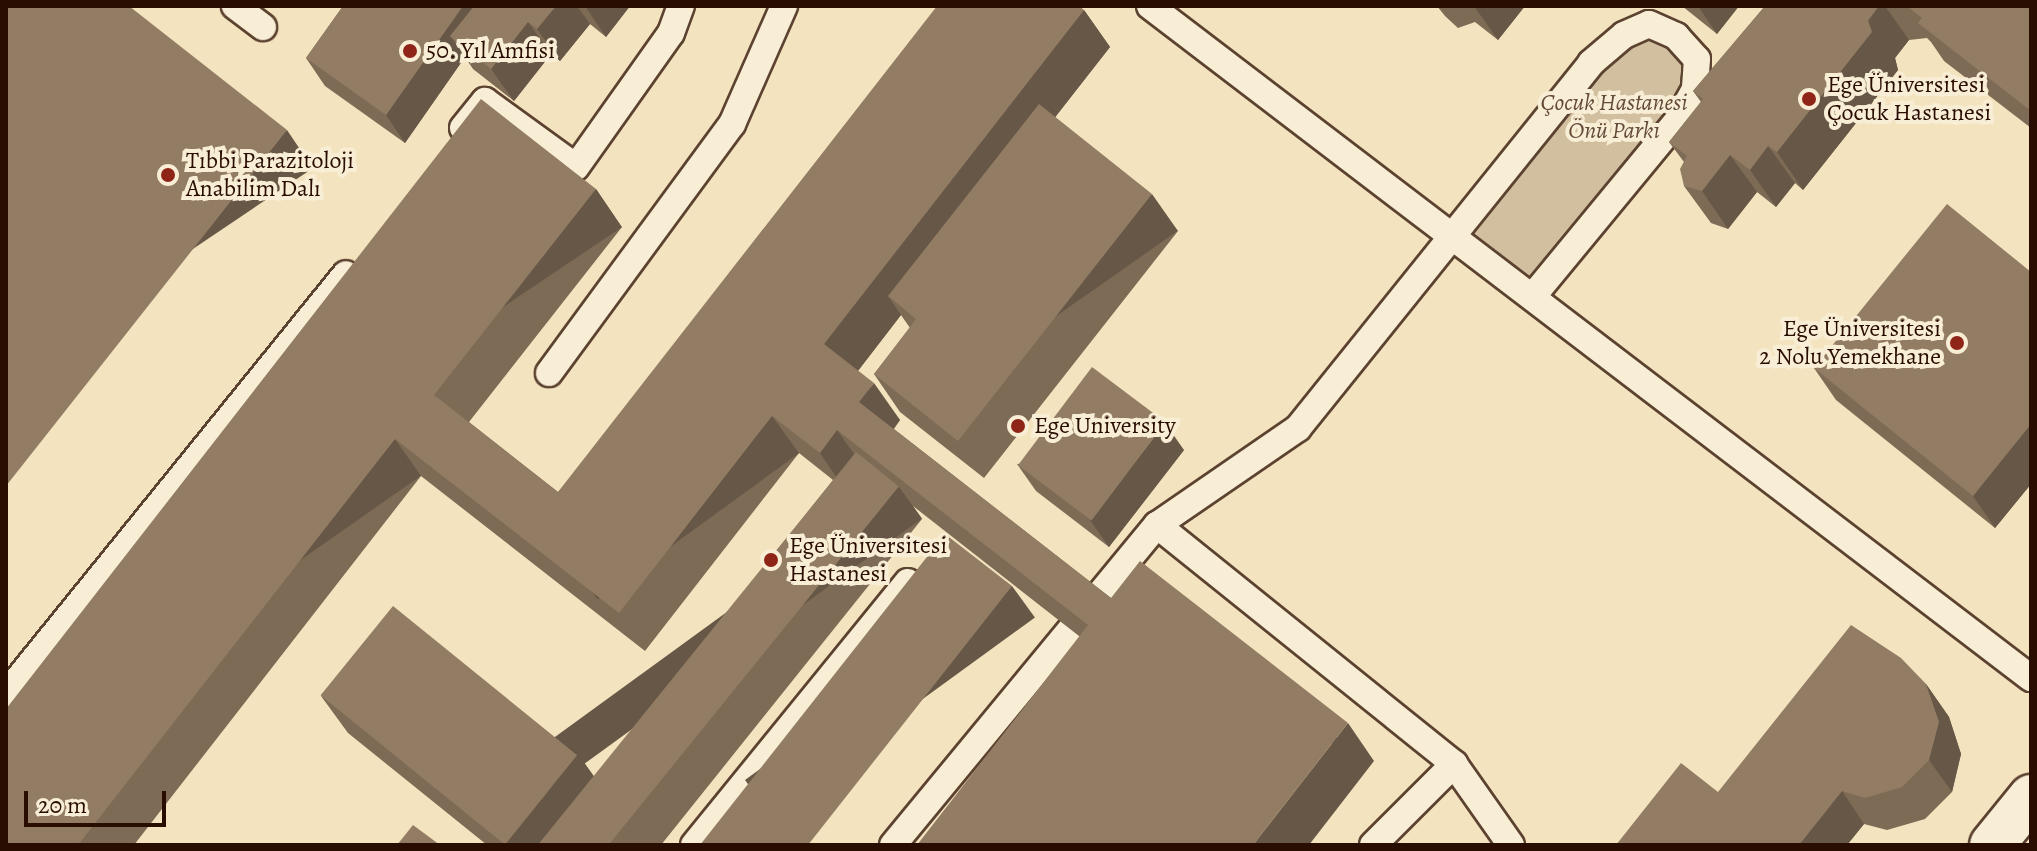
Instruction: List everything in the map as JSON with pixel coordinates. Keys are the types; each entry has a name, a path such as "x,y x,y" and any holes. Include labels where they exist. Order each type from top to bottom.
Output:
{"street":[{"path":"1992,845 2031,797"}],"lane":[{"path":"235,6 263,27"},
{"path":"445,150 485,101 576,167 671,33 681,6"},
{"path":"549,373 732,124 784,6"},
{"path":"1150,6 2031,678"},
{"path":"893,845 1157,525 1298,428 1591,63 1624,35 1649,24 1676,36 1697,59 1695,89 1678,120 1532,297"},
{"path":"6,694 365,249"},
{"path":"1157,525 1454,764 1511,845"},
{"path":"694,845 908,582"},
{"path":"1373,845 1454,764"}],"green space":[{"name":"Çocuk Hastanesi Önü Parkı","path":"1624,35 1676,36 1695,89 1532,297 1452,238"}],"building":[{"path":"6,6 129,6 287,130 6,486"},
{"path":"343,6 463,6 386,115 306,58"},
{"path":"474,6 556,6 537,29 528,22 491,69 450,36"},
{"path":"937,6 1079,6 1084,10 824,344 874,383 859,402 1111,598 1140,561 1348,723 1253,845 917,845 1088,625 837,430 820,453 772,416 619,613 395,439 78,845 6,845 6,709 481,99 596,189 434,395 558,492"},
{"path":"1765,6 1879,6 1868,20 1872,32 1777,152 1768,146 1750,170 1730,155 1702,191 1684,186 1680,169 1687,156 1669,142 1703,99 1693,91"},
{"path":"1907,6 2031,6 2031,111 1918,23 1922,18"},
{"path":"1039,104 1152,194 958,441 874,374 916,319 888,296"},
{"name":"Ege Üniversitesi 2 Nolu Yemekhane","path":"1947,204 2031,272 2031,424 1973,496 1814,368"},
{"path":"1092,367 1165,422 1091,521 1018,465"},
{"path":"856,452 899,487 609,845 539,844"},
{"path":"945,534 1012,586 808,845 700,845"},
{"path":"393,606 577,755 505,845 321,695"},
{"path":"1851,625 1901,658 1926,684 1939,722 1929,760 1902,787 1865,798 1842,791 1799,845 1616,845 1681,763 1718,792"},
{"path":"413,825 440,845 397,845"}],"place":[{"name":"50. Yıl Amfisi","path":"410,51"},
{"name":"Ege Üniversitesi Çocuk Hastanesi","path":"1809,99"},
{"name":"Tıbbi Parazitoloji Anabilim Dalı","path":"168,175"},
{"name":"Ege Üniversitesi 2 Nolu Yemekhane","path":"1957,343"},
{"name":"Ege University","path":"1018,426"},
{"name":"Ege Üniversitesi Hastanesi","path":"771,560"}]}
